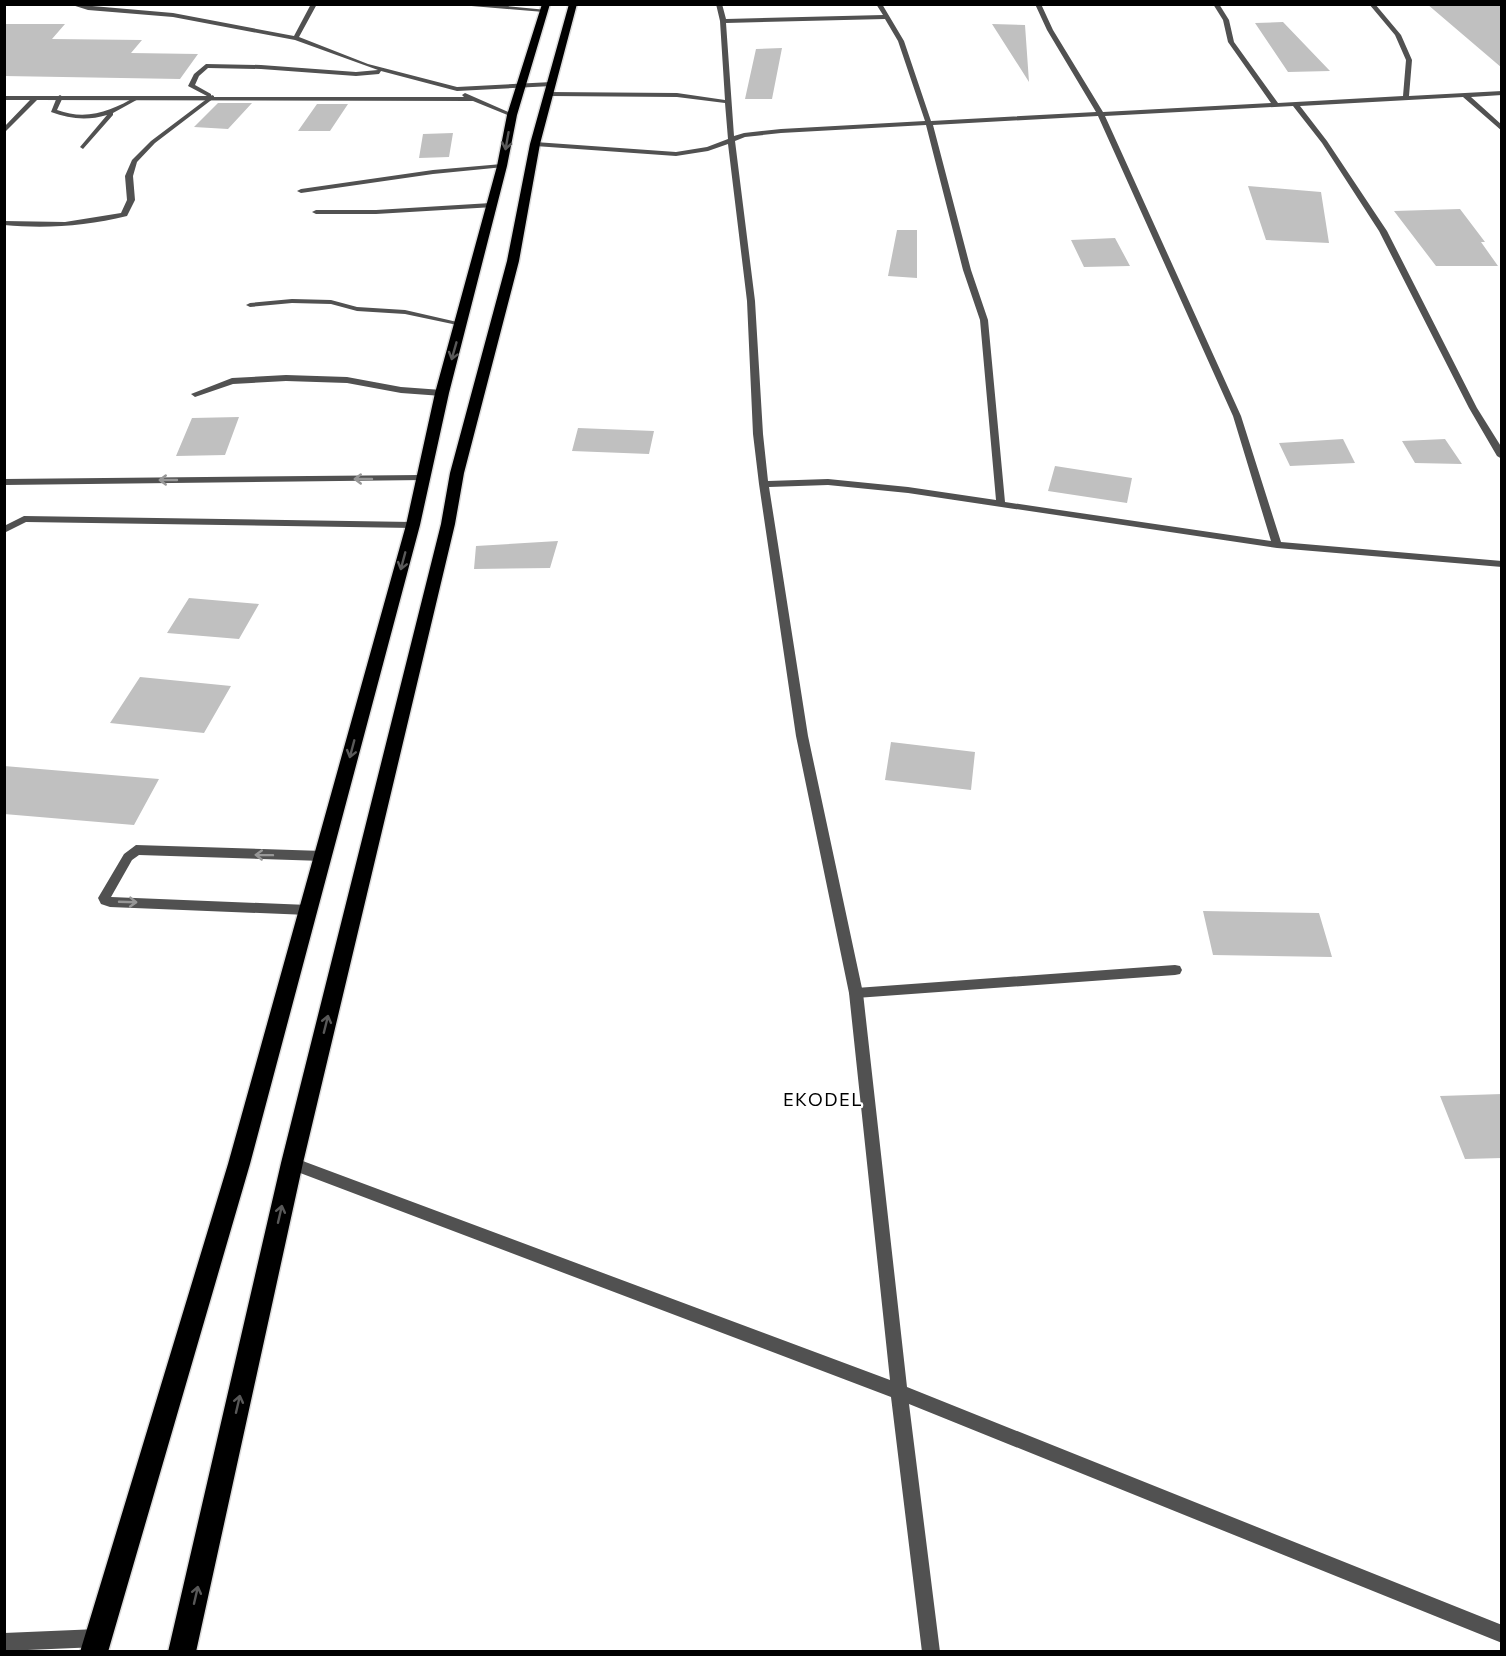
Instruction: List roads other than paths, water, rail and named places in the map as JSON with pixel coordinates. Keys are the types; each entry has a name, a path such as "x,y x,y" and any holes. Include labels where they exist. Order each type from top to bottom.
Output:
{"highway":[{"path":"182,1652 292,1163 448,524 457,473 513,261 535,144 573,4"},
{"path":"96,1645 239,1164 413,525 442,393 502,166 512,115 545,7"}],"street":[{"path":"72,4 88,8 173,15 296,38 386,71 457,89 522,84 551,89 677,95 729,102"},
{"path":"173,15 176,4"},
{"path":"296,38 314,4"},
{"path":"451,4 545,7"},
{"path":"719,4 723,21 731,139 751,301 758,434 764,484 802,736 856,993 899,1392 931,1652"},
{"path":"879,4 901,41 929,124 967,270 984,320 1001,504"},
{"path":"1038,4 1050,30 1101,115 1237,416 1277,545"},
{"path":"1216,4 1226,20 1231,42 1276,105"},
{"path":"1372,4 1398,35 1409,60 1406,98"},
{"path":"723,21 887,17"},
{"path":"213,97 191,86 196,75 206,66 261,67 356,74 386,71"},
{"path":"457,89 471,99 512,115"},
{"path":"535,144 676,154 708,149 731,139 782,131 1502,93"},
{"path":"1465,95 1502,129"},
{"path":"60,97 53,111 64,116 86,117 111,114"},
{"path":"83,147 111,114 139,97"},
{"path":"4,223 26,225 79,222 124,214 131,200 129,176 134,161 153,142 213,97"},
{"path":"4,98 471,99"},
{"path":"4,131 36,98"},
{"path":"1295,104 1326,142 1383,231 1473,408 1502,456"},
{"path":"301,191 433,172 502,166"},
{"path":"316,212 376,212 491,205"},
{"path":"250,305 330,302 357,309 405,312 462,324"},
{"path":"195,394 232,381 286,378 347,380 401,390 442,393"},
{"path":"4,482 422,478"},
{"path":"764,484 828,482 1001,504 1277,545 1502,564"},
{"path":"4,530 24,519 413,525"},
{"path":"308,910 110,902 105,901 104,897 128,857 136,850 323,856"},
{"path":"856,993 1175,970"},
{"path":"292,1163 899,1392 1502,1634"},
{"path":"4,1642 96,1645"}],"district":[{"name":"EKODEL","path":"823,1099"}]}
